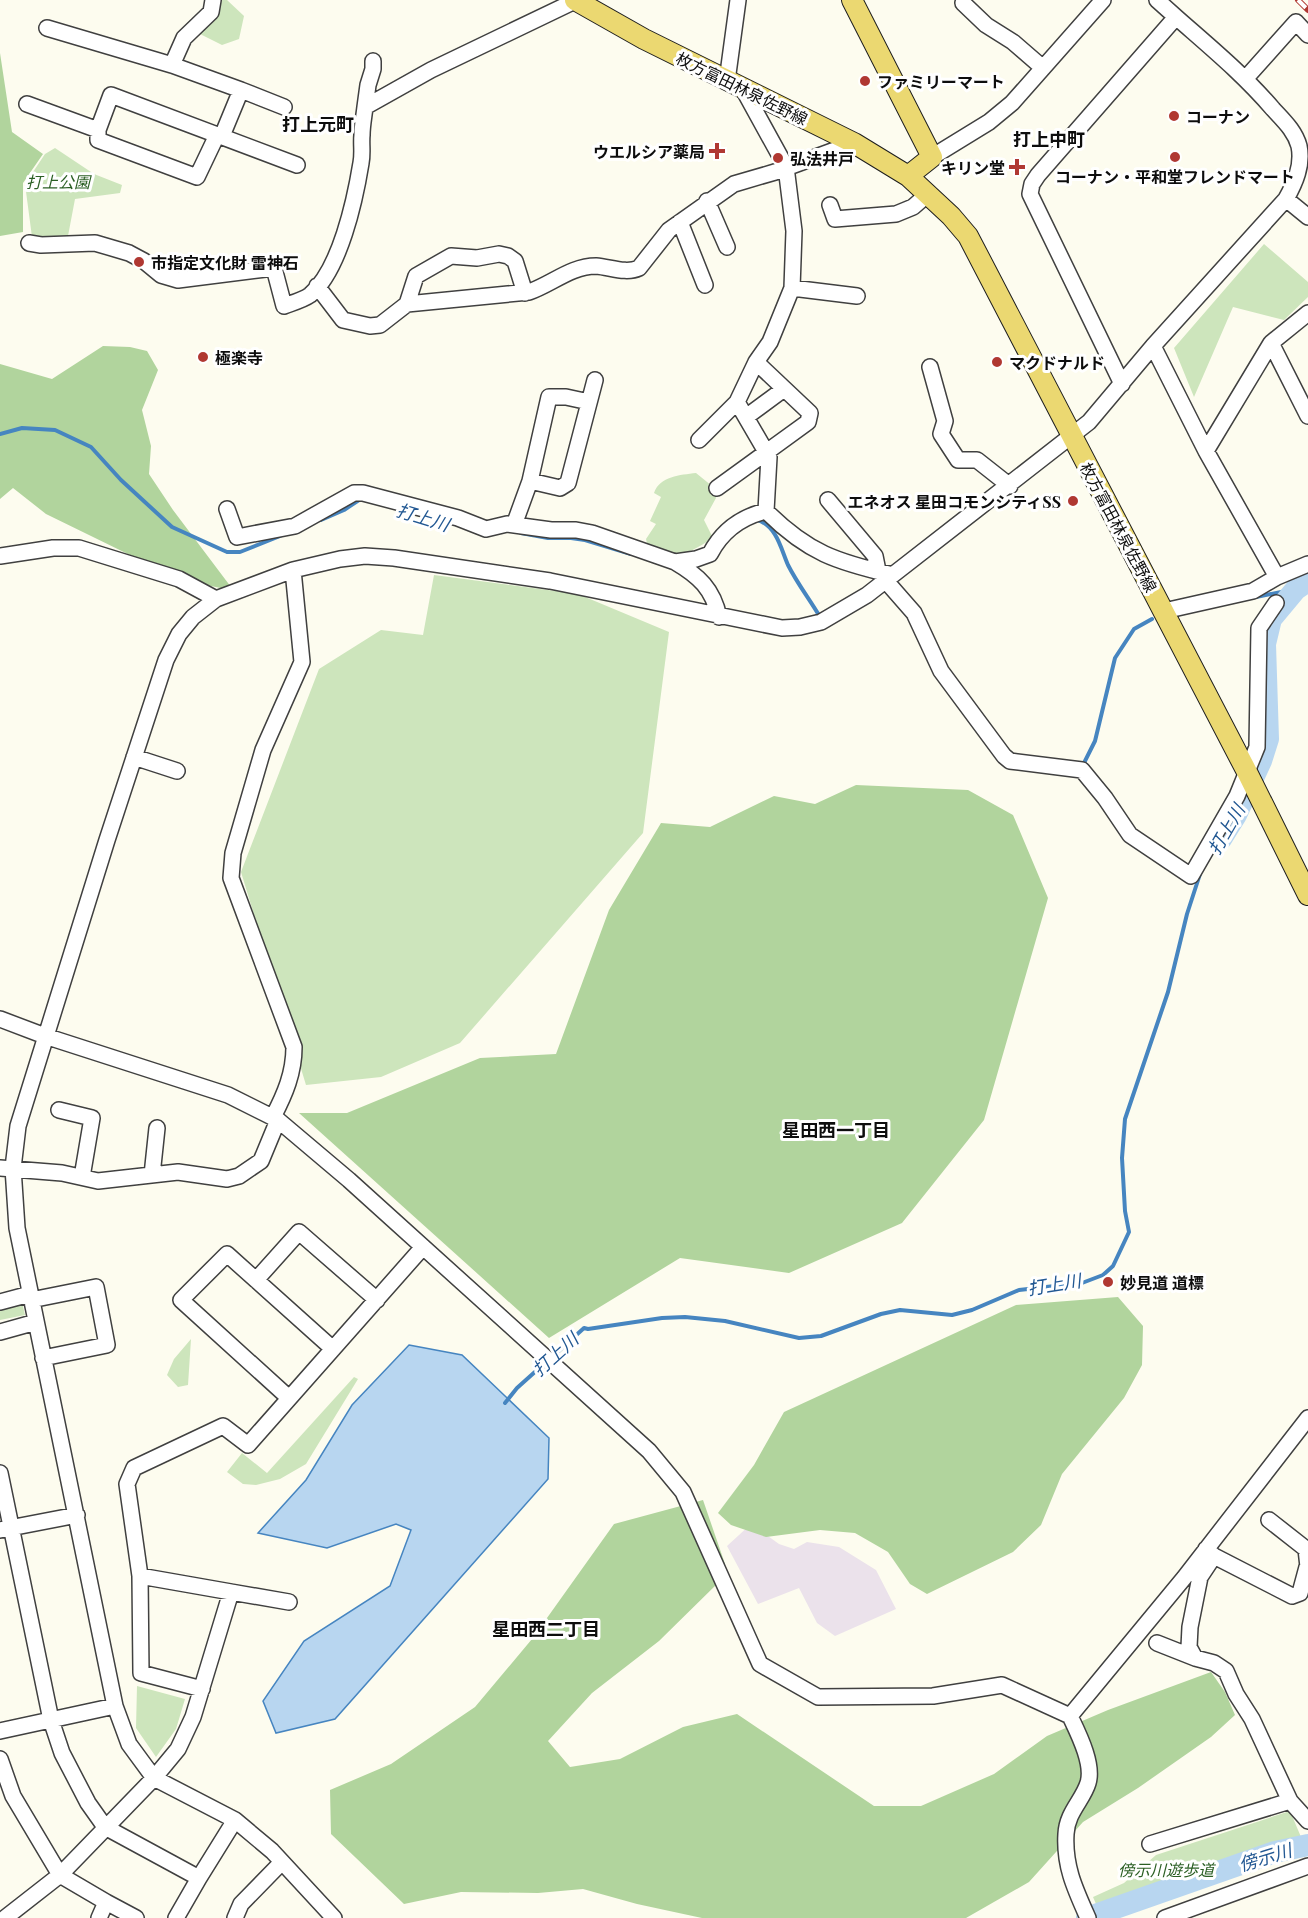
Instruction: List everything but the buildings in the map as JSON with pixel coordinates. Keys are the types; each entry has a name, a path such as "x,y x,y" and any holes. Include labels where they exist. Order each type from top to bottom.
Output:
{"main road":[{"name":"枚方富田林泉佐野線","path":"576,0 644,39 854,143 908,176 951,216 968,236 1247,772 1308,895"},
{"path":"852,0 932,157 908,176"}],"street":[{"path":"172,65 184,38 211,12 213,0"},
{"path":"365,107 431,70 576,0"},
{"path":"699,440 737,402 756,362 770,342 792,288 794,231 786,167 735,85 738,0"},
{"path":"932,157 989,122 1012,103 1103,0"},
{"path":"334,1918 272,1851 235,1820 154,1778 129,1744 116,1706 43,1358 7,1168 45,1036 166,660 179,634 193,617 216,599 293,570 340,559 365,556 550,580 782,628 821,622 867,595 886,576 1010,486 1089,422 1153,346 1286,199 1295,183 1299,166 1299,149 1294,133 1246,78 1157,0"},
{"path":"964,1 986,24 1013,42 1043,68"},
{"path":"1122,384 1030,194 1032,184 1038,175 1176,17"},
{"path":"1246,78 1296,22 1308,35"},
{"path":"47,28 172,65 284,107"},
{"path":"29,243 41,245 95,243 129,254 144,261 161,275 178,280 274,268 284,306 309,295 332,264 343,240 362,160 365,107 368,85 374,69 373,61"},
{"path":"241,90 220,136 197,177 98,140 98,130 111,95 220,136 297,165"},
{"path":"27,104 98,130"},
{"path":"317,286 343,320 370,326 380,325 407,304 525,293 542,288 568,272 583,267 597,266 633,271 639,268 669,230 734,184 854,143"},
{"path":"830,205 835,219 896,214 913,207 928,194"},
{"path":"1286,199 1308,217"},
{"path":"707,201 727,247"},
{"path":"680,222 705,285"},
{"path":"407,304 416,276 451,256 477,258 500,254 508,256 515,261 525,293"},
{"path":"792,288 857,296"},
{"path":"1206,451 1271,343 1308,313"},
{"path":"1271,343 1308,416"},
{"path":"1153,346 1206,451 1277,577"},
{"path":"717,488 808,422 810,414 756,362"},
{"path":"930,367 945,421 941,434 958,460 977,460 1010,486"},
{"path":"530,481 560,488 568,483 595,380"},
{"path":"746,417 784,389"},
{"path":"514,525 530,481 549,397 566,397 589,402"},
{"path":"737,402 769,457 766,511 788,533 815,551 886,576"},
{"path":"227,509 237,537 296,526 354,493 363,493 458,518 486,530 507,524 592,533 675,562 692,572 706,586 716,602 719,616"},
{"path":"828,500 875,555 886,576 914,613 942,671 1004,756 1010,761 1082,770 1106,798 1130,836 1191,876 1238,796 1257,747 1259,628 1276,603"},
{"path":"675,562 710,554 715,545 736,523 751,515 766,511"},
{"path":"0,556 52,548 79,548 179,579 216,599"},
{"path":"1164,612 1253,591 1277,577 1308,564"},
{"path":"7,1168 62,1173 98,1181 178,1172 227,1179 239,1176 261,1161 289,1082 294,1063 294,1047 231,878 233,853 263,750 302,662 293,570"},
{"path":"134,758 177,771"},
{"path":"0,1020 228,1095 276,1118 349,1180 649,1451 683,1492 760,1664 818,1696 933,1696 1002,1685 1070,1716 1087,1760 1088,1782 1074,1807 1066,1831 1066,1865 1086,1914"},
{"path":"59,1110 92,1118 82,1177"},
{"path":"152,1175 157,1128"},
{"path":"256,1280 299,1233 376,1300"},
{"path":"202,1689 141,1673 140,1576 128,1484 134,1468 223,1426 248,1445 423,1247"},
{"path":"289,1398 182,1300 227,1254 333,1350"},
{"path":"0,1302 96,1287 107,1345 43,1358"},
{"path":"0,1332 36,1322"},
{"path":"1070,1716 1210,1553 1308,1418"},
{"path":"0,1473 6,1529 51,1720 62,1753 88,1803 105,1827 199,1878"},
{"path":"6,1529 77,1515"},
{"path":"1210,1553 1292,1596 1300,1593 1308,1567 1306,1549 1269,1520"},
{"path":"1195,1658 1189,1647 1190,1627 1200,1577 1210,1553"},
{"path":"140,1576 289,1602"},
{"path":"0,1905 6,1918 60,1875 154,1778 178,1749 193,1717 231,1592"},
{"path":"1157,1643 1214,1663 1226,1671 1236,1694 1252,1719 1290,1802 1308,1821"},
{"path":"0,1731 116,1706"},
{"path":"0,1759 13,1796 60,1875 136,1918"},
{"path":"1150,1844 1290,1802"},
{"path":"176,1918 235,1820"},
{"path":"235,1918 242,1904 282,1862"},
{"path":"1165,1918 1308,1866"},
{"path":"99,1918 106,1902"}],"shaded area":[{"path":"751,1524 779,1544 794,1549 807,1542 839,1547 876,1570 896,1609 835,1636 817,1623 799,1588 758,1604 727,1546"}],"green space":[{"path":"222,0 227,0 244,16 239,39 222,45 198,33"},
{"name":"打上公園","path":"0,53 12,132 43,154 23,183 23,232 0,236"},
{"name":"打上公園","path":"55,148 94,174 122,185 120,193 75,199 68,236 41,239 32,237 25,184 45,154"},
{"path":"1264,244 1308,282 1308,297 1284,320 1233,307 1194,397 1174,348"},
{"path":"103,346 130,347 147,351 158,370 142,410 151,446 149,474 234,591 179,579 46,514 13,488 0,499 0,364 52,379"},
{"path":"696,473 712,486 716,498 704,520 713,538 695,549 682,553 648,547 646,539 656,524 650,521 661,497 654,493 657,487 671,477"},
{"path":"434,575 578,594 669,632 643,833 460,1043 381,1077 306,1085 241,872 319,669 381,630 423,635"},
{"path":"856,785 968,790 1013,815 1048,898 984,1120 902,1223 789,1273 680,1258 549,1338 299,1113 347,1113 480,1058 556,1054 609,910 661,823 710,827 774,796 815,804"},
{"path":"1118,1297 1143,1326 1142,1365 1124,1398 1062,1474 1041,1525 1013,1552 927,1594 910,1584 888,1552 855,1533 820,1530 766,1537 731,1525 718,1513 754,1465 784,1412 1016,1305"},
{"path":"22,1302 25,1315 0,1320 0,1304"},
{"path":"191,1339 188,1385 178,1387 167,1375 174,1359"},
{"path":"354,1377 358,1379 306,1464 280,1479 256,1485 243,1484 227,1472 242,1453 267,1473"},
{"path":"703,1500 725,1564 718,1583 659,1641 592,1693 548,1741 570,1767 620,1759 683,1727 737,1714 874,1806 921,1806 994,1774 1047,1736 1108,1710 1211,1672 1225,1692 1235,1715 1211,1737 1138,1788 1083,1822 1029,1882 966,1918 702,1918 583,1889 538,1893 461,1892 404,1904 331,1834 330,1790 391,1764 475,1707 532,1639 614,1524"},
{"path":"137,1686 185,1699 176,1729 156,1757 136,1728"},
{"name":"傍示川遊歩道","path":"1290,1811 1301,1837 1099,1911 1093,1897 1124,1883 1156,1855"}],"water":[{"path":"409,1345 462,1355 549,1438 548,1479 335,1719 276,1733 263,1701 304,1641 390,1586 411,1530 396,1524 327,1548 258,1533 306,1480 352,1405"}],"waterway":[{"name":"打上川","path":"0,434 22,428 55,430 91,447 121,480 172,527 227,552 240,552 280,536"},
{"name":"打上川","path":"321,520 344,510 362,498"},
{"name":"打上川","path":"758,520 774,533 788,565 820,617"},
{"name":"打上川","path":"521,533 548,538 585,540 631,554"},
{"name":"打上川","path":"1221,839 1236,815 1261,761 1268,739 1265,644 1271,619 1296,589 1308,581"},
{"name":"打上川","path":"1256,597 1296,589"},
{"name":"打上川","path":"1083,765 1095,741 1115,658 1134,629 1152,619"},
{"name":"打上川","path":"552,1357 584,1328 685,1317 725,1321 799,1338 821,1336 881,1314 900,1310 952,1315 972,1310 1019,1290 1082,1283 1103,1275 1113,1266 1129,1232 1125,1211 1122,1158 1125,1119 1168,992 1187,914 1200,874"},
{"name":"打上川","path":"505,1403 517,1388 546,1362"},
{"name":"傍示川","path":"1087,1918 1275,1852 1308,1845"}],"railway":[{"path":"1298,0 1308,10"}],"place":[{"name":"ファミリーマート","path":"865,81"},
{"name":"コーナン","path":"1174,116"},
{"name":"ウエルシア薬局","path":"717,151"},
{"name":"コーナン・平和堂フレンドマート","path":"1175,157"},
{"name":"弘法井戸","path":"778,158"},
{"name":"キリン堂","path":"1017,167"},
{"name":"市指定文化財 雷神石","path":"139,262"},
{"name":"極楽寺","path":"203,357"},
{"name":"マクドナルド","path":"997,362"},
{"name":"エネオス 星田コモンシティSS","path":"1073,501"},
{"name":"妙見道 道標","path":"1108,1282"}],"district":[{"name":"打上元町","path":"318,124"},
{"name":"打上中町","path":"1049,139"},
{"name":"星田西一丁目","path":"836,1130"},
{"name":"星田西二丁目","path":"546,1629"}]}
